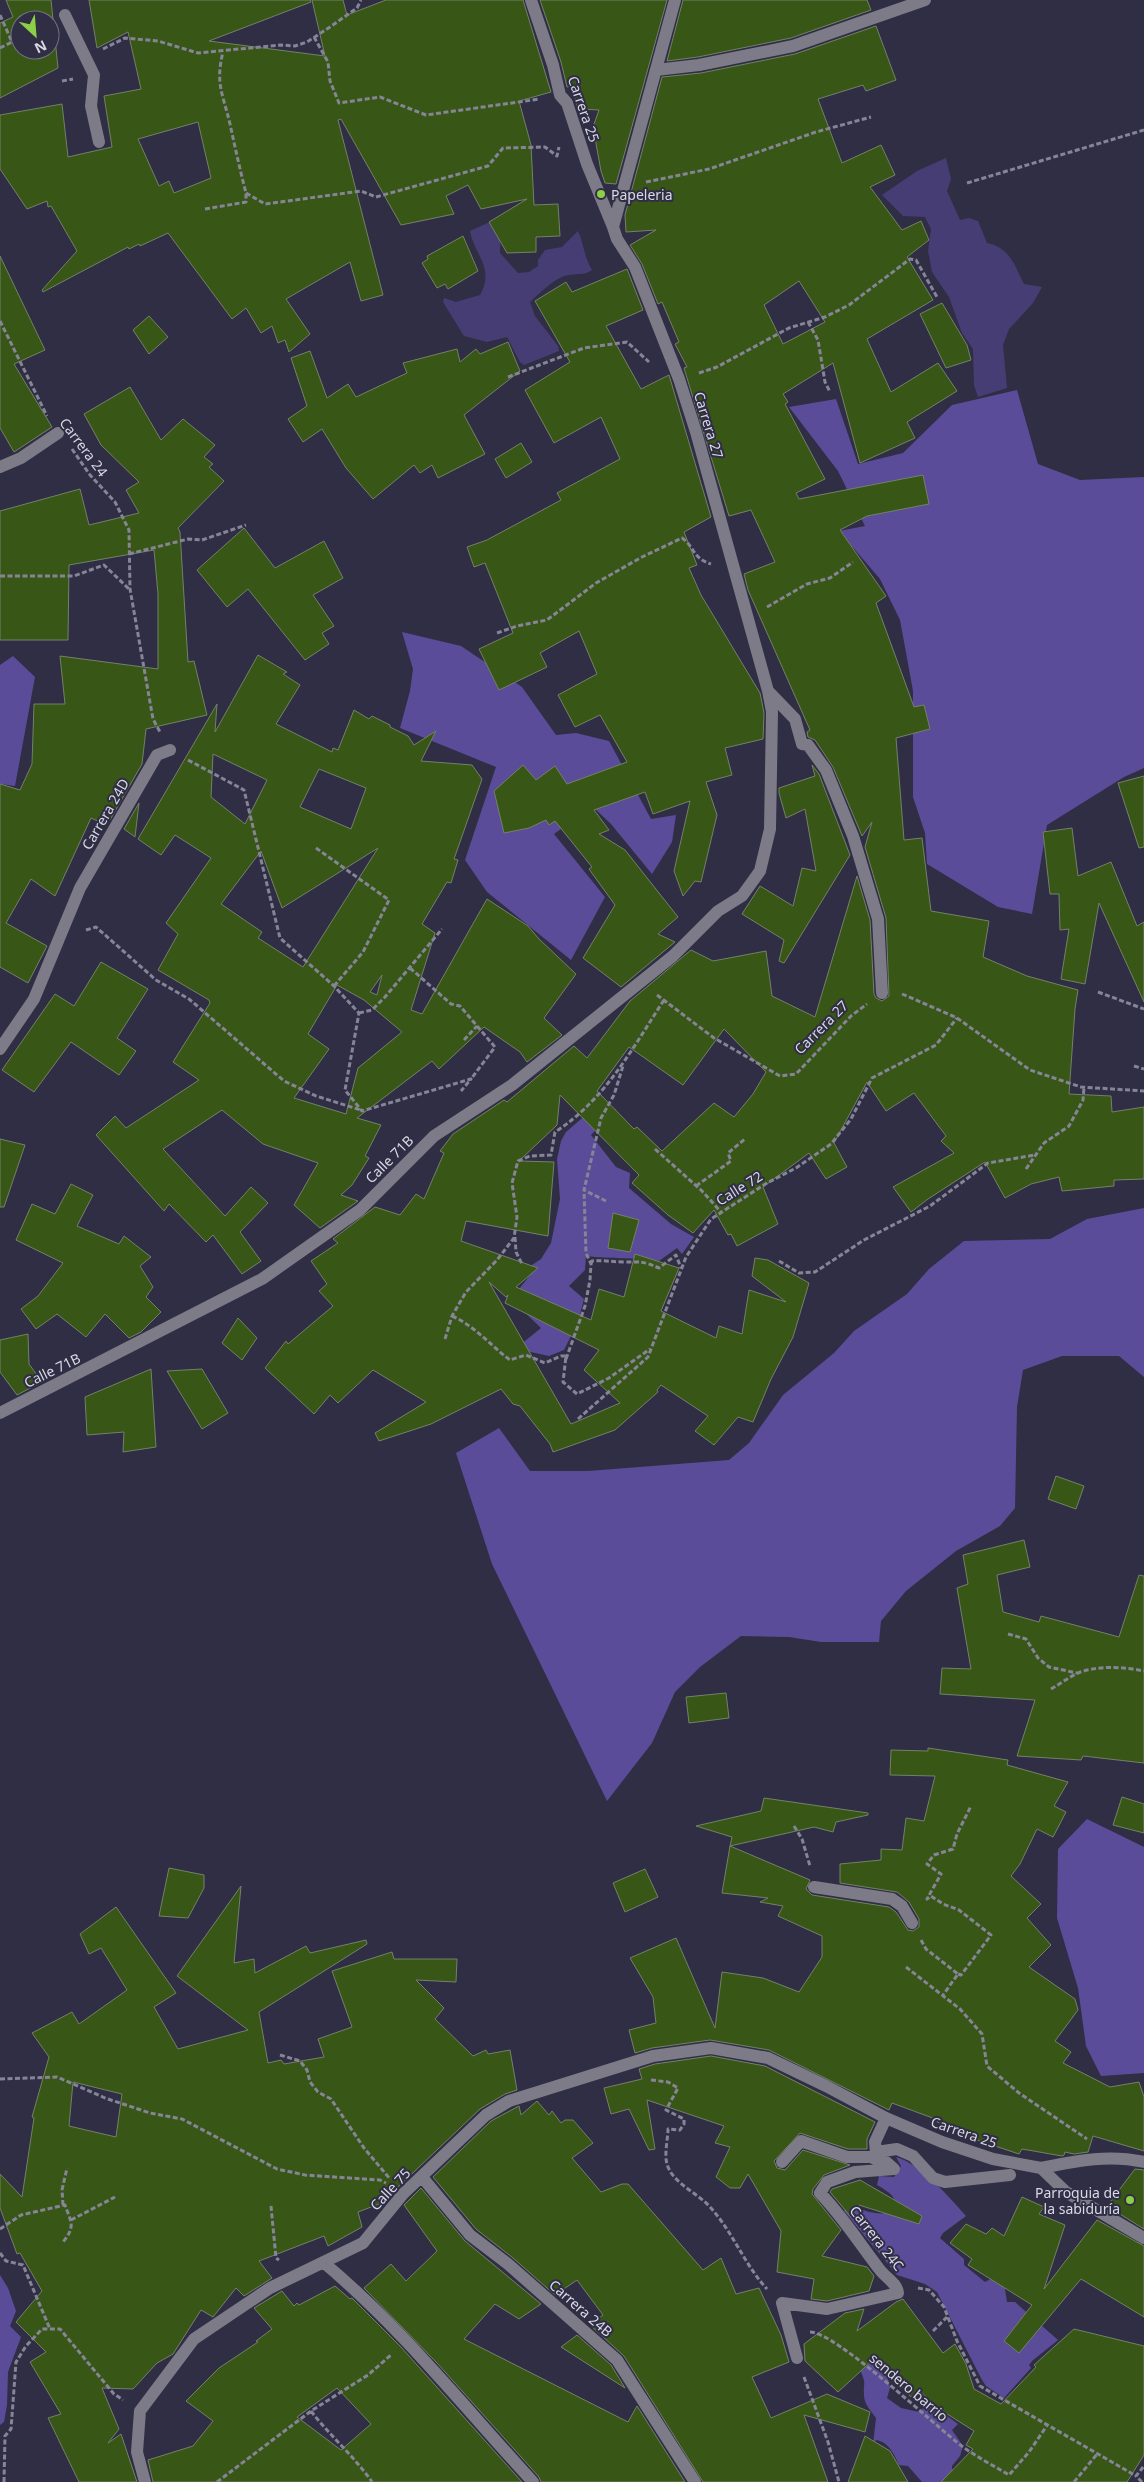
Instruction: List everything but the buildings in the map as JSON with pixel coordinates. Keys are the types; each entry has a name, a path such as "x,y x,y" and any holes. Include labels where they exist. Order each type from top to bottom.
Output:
{"street":[{"name":"Carrera 25","path":"531,0 554,65 560,95 567,103 587,164 613,226"},
{"path":"613,226 675,0"},
{"path":"656,70 699,65 793,46 925,0"},
{"path":"65,15 94,75 91,106 99,142"},
{"name":"Carrera 27","path":"613,226 616,240 635,267 678,375 734,565 768,691 772,712 770,819 760,871"},
{"path":"0,467 21,458 58,433"},
{"path":"768,691 795,719 802,744 808,745 826,770 853,836 878,919 882,993"},
{"name":"Carrera 24D","path":"0,1049 34,999 80,888 112,830 157,756 170,750"},
{"name":"Calle 71B","path":"0,1413 262,1279 360,1210 434,1136 512,1085 640,984 673,956 718,910 742,896 760,871"},
{"path":"815,1887 892,1899 902,1906 912,1923"},
{"name":"Calle 75","path":"140,2411 194,2339 270,2288 363,2243 405,2193 486,2115 509,2101 653,2056 711,2048 768,2058"},
{"name":"Carrera 25","path":"768,2058 886,2118 942,2142 993,2159 1041,2168"},
{"path":"886,2118 875,2142 876,2152 894,2169"},
{"path":"782,2162 801,2141 848,2156 877,2159 894,2169"},
{"path":"876,2152 897,2149 912,2156 933,2178 945,2182 1010,2175"},
{"path":"1041,2168 1097,2158 1125,2158 1144,2162"},
{"path":"1041,2168 1066,2192 1144,2238"},
{"name":"Carrera 24C","path":"782,2303 827,2309 892,2296 898,2293 898,2287 881,2271 834,2208 820,2193 827,2182 855,2172 894,2169"},
{"name":"Carrera 24B","path":"422,2177 470,2235 508,2264 617,2360 695,2482"},
{"path":"323,2262 355,2288 406,2342 425,2359 533,2482"},
{"path":"782,2303 796,2358"},
{"path":"140,2411 137,2452 145,2482"}],"path":[{"path":"62,81 94,75 101,50 126,38 158,41 198,53 281,45 295,46 314,37 358,8 362,0"},
{"path":"0,15 10,38"},
{"path":"314,37 328,62 330,81 339,103 380,98 426,115 560,95"},
{"path":"205,209 246,202 246,193 220,92 218,70 223,52"},
{"path":"246,193 265,204 361,192 376,197 488,166 503,148 545,147 557,156 565,119 571,116"},
{"path":"623,186 709,169 816,132 871,117"},
{"path":"967,183 1144,130"},
{"path":"508,377 584,348 627,342 658,371 678,375 717,367 789,328 850,306 910,260 916,260 937,297"},
{"name":"Carrera 24","path":"0,321 43,408 58,433 90,475 115,502 129,530 130,589"},
{"path":"808,322 818,340 825,382 830,392"},
{"path":"129,554 188,539 202,540 246,525"},
{"path":"497,633 517,626 547,620 559,613 596,583 642,557 682,538 688,542 695,555 706,563 734,565"},
{"path":"748,616 807,584 830,578 854,562"},
{"path":"0,576 74,576 104,565 130,589 153,720 170,750 244,790 280,938 334,986 358,1012"},
{"path":"316,848 388,900 363,952 334,986"},
{"path":"82,930 96,928 156,980 189,999 284,1081 316,1096 362,1111 471,1079"},
{"path":"358,1012 372,1010 442,929"},
{"path":"410,968 451,1004 460,1006 495,1047 460,1093"},
{"name":"Carrera 27","path":"640,984 714,1038 780,1076 796,1074 850,1016 882,993"},
{"path":"1098,992 1144,1010"},
{"path":"882,993 905,995 957,1018 1030,1070 1084,1087 1144,1091"},
{"path":"522,1264 516,1252 514,1234 517,1217 512,1182 518,1161 530,1156 551,1155 555,1132 594,1102 624,1063 664,1000"},
{"path":"358,1012 345,1090 362,1111"},
{"name":"Calle 72","path":"578,1419 648,1357 650,1348 661,1328 686,1257 712,1218 796,1168 831,1144 850,1119 872,1078 936,1045 957,1018"},
{"path":"464,1040 477,1026"},
{"path":"624,1063 614,1096 601,1118 584,1190 586,1253 591,1264 590,1280 585,1306 566,1359 563,1382 577,1394 610,1378 650,1348"},
{"path":"1134,1066 1144,1069"},
{"path":"1026,1169 1044,1143 1069,1126 1083,1100 1084,1087"},
{"path":"696,1186 731,1161 728,1154 745,1139"},
{"path":"655,1149 696,1186 721,1212"},
{"path":"779,1261 799,1273 815,1272 864,1240 930,1206 988,1163 1035,1155"},
{"path":"584,1190 606,1201"},
{"path":"445,1339 452,1316 466,1292 497,1260 514,1234"},
{"path":"591,1264 592,1261 626,1262 636,1260 659,1268 676,1255 682,1268"},
{"path":"452,1316 464,1320 481,1338 492,1342 499,1352 510,1360 526,1355 545,1363 561,1356 566,1356 566,1359"},
{"path":"1008,1634 1026,1639 1038,1658 1049,1667 1078,1673"},
{"path":"1051,1689 1078,1673 1093,1669 1126,1668 1144,1671"},
{"path":"943,1995 958,1974 961,1975 991,1935 959,1910 943,1904 931,1896 927,1899 941,1874 927,1864 934,1855 953,1850 957,1834 971,1806"},
{"path":"794,1826 802,1839 808,1856 815,1887"},
{"path":"912,1923 926,1948 958,1974"},
{"path":"906,1967 960,2008 982,2034 987,2066 1019,2093 1036,2102 1078,2133 1094,2142 1097,2158"},
{"path":"280,2055 300,2061 307,2070 314,2087 331,2099 364,2148 391,2180 405,2193"},
{"path":"0,2079 57,2076 106,2098 150,2113 182,2119 277,2169 305,2175 380,2180 405,2193"},
{"path":"647,2079 668,2082 678,2088 666,2110 684,2119 684,2124 680,2130 668,2129 667,2164 676,2178 709,2205 723,2222 752,2273 782,2303"},
{"path":"63,2242 72,2232 71,2220 65,2205 63,2205 62,2190 68,2168"},
{"path":"71,2220 115,2197"},
{"path":"0,2229 21,2215 63,2205"},
{"path":"272,2206 276,2258 297,2274"},
{"path":"0,2253 6,2261 23,2265 50,2330"},
{"path":"893,2284 929,2290 944,2307 980,2386 1005,2402 1098,2453 1136,2476 1142,2482"},
{"path":"932,2331 947,2317"},
{"path":"4,2482 6,2436 11,2429 16,2362 26,2346 42,2329 60,2329 114,2394 140,2411"},
{"name":"sendero barrio","path":"789,2332 816,2332 845,2349 964,2448 1009,2475 1029,2452 1048,2424"},
{"path":"217,2482 311,2411 368,2375 406,2342"},
{"path":"796,2358 828,2442 839,2482"},
{"path":"311,2411 328,2432 361,2466 372,2482"},
{"path":"0,2438 6,2436"},
{"path":"1074,2482 1098,2453"},
{"path":"1136,2476 1144,2466"}],"shaded area":[{"path":"946,158 951,179 947,191 960,220 969,218 978,221 987,243 995,245 1006,253 1024,284 1042,287 1033,303 1009,329 1003,345 1007,388 978,397 974,385 973,349 962,333 949,297 932,272 928,251 931,229 925,217 903,216 882,195 917,171"},
{"path":"501,217 500,253 518,273 529,272 538,266 538,260 545,250 562,247 578,231 592,270 558,279 530,302 535,316 558,346 559,351 524,365 520,362 507,337 487,342 464,336 443,302 444,298 456,302 480,295 484,286 485,269 470,231"},
{"path":"1017,390 1038,464 1080,480 1144,477 1144,768 1124,777 1047,825 1032,914 998,907 927,864 925,833 913,797 913,691 900,620 880,579 839,531 865,526 838,471 789,407 836,399 858,464 903,453 952,405"},
{"path":"402,632 461,646 522,687 556,735 576,733 609,741 651,819 676,815 672,842 652,874 611,824 592,806 554,834 605,897 571,960 487,892 465,860 496,767 400,728 410,691 413,669"},
{"path":"13,656 35,677 15,786 0,784 0,665"},
{"path":"596,1106 616,1109 591,1135 616,1167 630,1173 629,1188 671,1224 694,1237 682,1254 677,1248 659,1261 586,1256 585,1270 569,1286 584,1299 578,1322 564,1350 549,1356 526,1351 509,1354 541,1328 511,1299 531,1274 529,1267 541,1259 551,1243 560,1199 557,1159 561,1141 566,1132"},
{"path":"1144,1208 1144,1377 1119,1356 1062,1356 1023,1370 1017,1407 1015,1508 1000,1526 956,1551 906,1591 881,1621 879,1642 821,1642 789,1637 741,1636 700,1667 675,1692 652,1743 607,1801 492,1564 456,1453 499,1428 530,1471 588,1471 729,1460 749,1443 783,1395 834,1353 854,1331 907,1294 929,1269 964,1241 1050,1239 1087,1219"},
{"path":"1087,1819 1144,1847 1144,2073 1101,2076 1086,2046 1078,1988 1057,1918 1058,1849"},
{"path":"896,2157 915,2166 925,2174 966,2216 943,2233 940,2238 964,2259 964,2265 985,2282 998,2275 1004,2283 1007,2302 1015,2302 1058,2340 1032,2361 1029,2365 1031,2368 1004,2398 986,2386 982,2380 937,2292 925,2284 897,2275 844,2211 846,2203 865,2211 877,2213 896,2211 894,2198 889,2192 877,2185 879,2176 894,2177 901,2166"},
{"path":"0,2275 8,2288 16,2311 10,2326 21,2337 8,2372 7,2405 4,2422 0,2425"},
{"path":"866,2350 897,2357 886,2369 890,2388 887,2398 901,2408 919,2412 926,2405 939,2410 958,2424 952,2430 963,2446 960,2456 952,2466 952,2469 957,2471 952,2482 922,2482 908,2466 899,2465 891,2449 884,2443 876,2440 873,2444 876,2418 865,2401 864,2381 860,2370"}],"place":[{"name":"Papeleria","path":"601,194"},
{"name":"Parroquia de la sabiduría","path":"1130,2200"}]}
